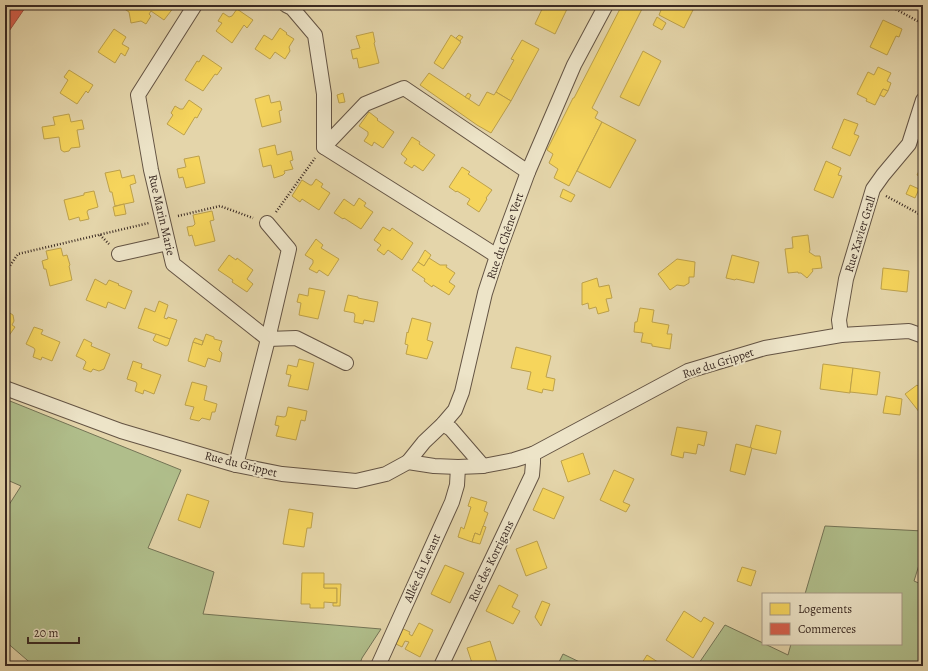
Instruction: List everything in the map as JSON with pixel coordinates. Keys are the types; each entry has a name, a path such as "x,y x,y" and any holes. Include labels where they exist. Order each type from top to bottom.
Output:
{"street":[{"name":"Rue Marin Marie","path":"195,5 138,95 151,170 173,264 268,339"},
{"path":"286,5 292,8 315,35 324,94 324,147"},
{"name":"Rue du Chêne Vert","path":"408,462 424,442 455,410 462,392 485,293 528,172 574,65 606,5"},
{"path":"324,147 365,104 404,88 528,172"},
{"name":"Rue Xavier Grall","path":"841,335 839,320 846,279 873,189 909,144 923,100"},
{"path":"324,147 497,256"},
{"path":"236,465 289,249 267,224"},
{"path":"119,254 168,243"},
{"name":"Rue du Grippet","path":"5,388 121,431 236,465 282,474 356,481 386,474 408,462 434,466 483,466 514,460 533,454 688,371 765,348 841,335 908,331 923,336"},
{"path":"268,339 296,338 346,363"},
{"path":"443,424 451,429 483,466"},
{"name":"Rue des Korrigans","path":"441,666 532,475 533,454"},
{"name":"Allée du Levant","path":"378,666 452,502 457,485 458,467"}],"path":[{"path":"888,5 923,24"},
{"path":"5,274 18,254 220,206 267,224 324,147"},
{"path":"873,189 923,216"},
{"path":"5,662 10,666"}],"green space":[{"path":"5,399 181,470 148,548 214,572 203,614 381,629 362,658 359,666 34,666 5,641 5,511 21,486 5,479"},
{"path":"825,526 923,531 923,552 914,581 923,585 923,666 697,666 725,625 762,643 762,645 767,645 788,655 791,645 902,645 902,593 805,593"},
{"path":"563,654 588,666 557,666"}],"building: Logements":[{"path":"125,5 171,5 174,7 164,20 151,11 149,14 151,16 146,24 141,21 131,23 129,12 123,8"},
{"path":"544,5 559,5 567,9 555,34 535,24"},
{"path":"622,5 644,5 592,108 598,112 595,118 602,122 569,186 554,178 558,169 549,163 553,154 547,150"},
{"path":"663,5 684,5 693,10 684,28 659,15"},
{"path":"237,9 253,20 247,28 244,25 232,43 216,31 222,23 218,21 223,13 229,17 232,16"},
{"path":"657,17 666,23 662,30 653,25"},
{"path":"883,20 902,29 899,37 896,36 887,55 870,47"},
{"path":"280,28 294,39 289,47 290,51 285,59 275,52 270,59 255,49 264,35 272,40"},
{"path":"114,29 126,37 122,44 129,48 125,56 121,53 115,63 98,52"},
{"path":"373,32 379,63 359,68 357,58 353,59 351,50 360,48 356,36"},
{"path":"451,35 461,42 443,69 434,63"},
{"path":"459,35 463,37 460,41 456,38"},
{"path":"522,40 539,49 511,101 496,92 514,60 511,59"},
{"path":"643,51 661,61 639,106 620,97"},
{"path":"203,55 222,68 217,75 215,74 203,91 185,80 197,61 199,62"},
{"path":"878,67 891,73 887,81 891,83 888,91 883,89 875,105 866,101 867,99 857,94 868,72 874,75"},
{"path":"69,70 93,85 88,93 86,91 77,104 60,93 68,80 64,77"},
{"path":"429,73 479,106 487,92 494,95 496,92 511,101 491,133 477,125 420,85"},
{"path":"883,89 888,91 884,97 880,95"},
{"path":"343,93 345,102 339,103 337,95"},
{"path":"468,93 471,95 469,99 465,97"},
{"path":"269,95 271,103 280,101 282,110 279,111 281,122 262,127 255,99"},
{"path":"189,100 202,109 197,118 195,117 184,135 167,124 173,115 171,113 175,106 183,109"},
{"path":"369,112 378,119 377,120 394,132 383,148 374,142 372,146 364,141 368,135 368,132 359,126"},
{"path":"69,114 71,122 82,120 84,129 77,130 80,147 71,148 69,151 64,152 61,150 59,137 44,139 42,127 55,125 53,117"},
{"path":"844,119 858,124 854,134 859,136 850,156 832,148"},
{"path":"602,122 636,140 610,188 577,171"},
{"path":"412,137 435,155 423,171 414,165 412,168 404,163 407,159 401,154"},
{"path":"275,145 277,155 291,151 293,160 290,161 293,169 284,171 285,173 283,175 274,178 271,165 263,167 259,149"},
{"path":"199,156 205,183 186,188 183,177 179,178 177,169 186,167 184,159"},
{"path":"826,161 841,168 838,175 842,176 833,198 814,190"},
{"path":"923,163 923,178 917,175"},
{"path":"462,167 470,172 468,174 492,190 479,212 467,204 470,199 449,187"},
{"path":"120,170 122,178 134,175 136,183 130,185 134,202 115,206 105,173"},
{"path":"316,179 323,184 321,187 330,193 319,210 302,199 300,202 292,196 302,180 312,185"},
{"path":"910,185 919,189 915,198 906,194"},
{"path":"563,189 575,195 571,202 560,197"},
{"path":"94,191 98,207 88,210 87,212 89,219 80,221 79,217 69,220 64,200"},
{"path":"359,198 366,203 364,206 373,212 361,229 334,213 344,199 354,206"},
{"path":"124,204 126,214 115,216 113,207"},
{"path":"212,211 214,220 210,221 215,241 195,246 192,235 189,236 187,227 195,224 193,215"},
{"path":"383,227 390,231 392,228 413,243 402,260 388,250 384,255 377,250 381,245 374,240"},
{"path":"808,235 809,252 815,256 820,256 822,268 812,269 813,271 807,278 798,272 788,273 785,249 793,248 792,237"},
{"path":"316,239 323,245 321,248 339,259 328,276 319,270 317,273 309,269 313,263 313,260 305,255"},
{"path":"61,248 63,256 67,255 72,280 50,286 46,269 44,269 42,261 48,259 46,251"},
{"path":"425,250 431,255 424,266 418,262"},
{"path":"229,255 236,260 237,258 253,270 247,279 253,284 247,292 218,270"},
{"path":"732,255 759,262 754,283 726,278"},
{"path":"429,258 440,265 447,265 446,267 455,273 449,282 455,286 449,295 433,285 432,287 424,281 425,279 412,270 418,262 424,266"},
{"path":"677,259 695,262 694,277 689,277 689,283 684,286 677,285 670,290 658,274"},
{"path":"883,268 909,271 907,292 881,289"},
{"path":"597,278 599,287 609,285 612,298 606,299 609,311 598,314 596,307 589,309 588,303 582,305 582,283"},
{"path":"95,279 106,285 109,280 132,291 125,309 108,302 106,308 86,300"},
{"path":"309,288 325,291 318,319 299,315 301,303 297,302 299,294 308,296"},
{"path":"348,295 378,302 374,322 364,320 363,324 354,322 354,313 344,311"},
{"path":"159,301 168,305 164,318 167,319 168,317 177,320 170,339 138,328 145,308 155,312"},
{"path":"640,308 654,310 652,322 669,325 667,334 672,334 670,349 652,346 652,344 641,342 643,333 634,332 635,322 637,322"},
{"path":"5,310 13,315 14,321 12,325 15,327 8,337 5,335"},
{"path":"412,318 431,323 427,340 433,342 427,359 406,354 408,345 405,344 407,332 408,333"},
{"path":"34,327 43,330 41,334 60,342 52,361 42,357 41,360 33,357 35,350 34,348 26,344"},
{"path":"156,334 170,339 168,345 166,346 154,341 153,340"},
{"path":"206,334 214,337 214,339 222,341 219,350 222,353 220,362 208,358 205,367 188,361 193,342 202,345"},
{"path":"195,338 203,341 202,345 193,342"},
{"path":"84,339 92,343 91,346 110,354 104,369 99,371 93,369 91,372 83,369 86,362 76,356"},
{"path":"516,347 551,356 546,377 555,379 553,391 543,389 542,393 527,389 531,372 511,368"},
{"path":"299,359 314,363 308,390 288,386 291,375 286,374 288,365 297,367"},
{"path":"133,361 142,364 141,368 161,375 154,394 144,390 143,394 135,391 137,384 136,382 127,379"},
{"path":"823,364 853,368 850,393 820,389"},
{"path":"853,368 880,372 877,395 850,392"},
{"path":"192,382 207,386 204,400 217,404 215,412 212,412 210,420 202,418 199,421 190,419 194,407 185,405"},
{"path":"923,384 923,410 920,413 905,394 917,385 919,387"},
{"path":"886,396 902,399 900,415 883,413"},
{"path":"288,407 307,411 305,421 301,420 296,440 276,436 279,426 275,425 277,416 286,416"},
{"path":"756,425 781,431 776,454 750,448"},
{"path":"677,427 707,432 704,446 698,444 696,454 684,452 683,458 671,455"},
{"path":"736,444 752,448 745,475 730,471"},
{"path":"583,453 590,474 568,482 561,461"},
{"path":"614,470 634,479 623,502 630,505 626,512 600,500"},
{"path":"543,488 564,497 554,519 533,510"},
{"path":"187,494 209,501 200,528 178,520"},
{"path":"471,497 487,502 484,511 488,513 480,535 475,533 472,542 458,537 461,527 464,529 471,507 468,506"},
{"path":"289,509 313,513 311,528 307,528 304,547 283,544"},
{"path":"483,526 486,527 480,544 472,542 475,533 480,535"},
{"path":"537,541 547,568 526,576 516,549"},
{"path":"445,565 464,573 450,603 431,594"},
{"path":"742,567 756,571 751,586 737,581"},
{"path":"302,573 324,573 324,588 337,588 337,603 324,602 324,608 310,608 310,604 301,604"},
{"path":"324,584 341,584 340,606 333,606 333,603 337,603 337,588 324,588"},
{"path":"499,585 518,595 512,607 520,611 513,624 486,611"},
{"path":"542,601 550,604 541,626 535,617"},
{"path":"684,611 701,622 704,617 714,623 693,658 666,640"},
{"path":"419,623 433,630 420,657 405,649 409,642 405,641 402,647 394,643 401,628 410,632 409,634 412,636"},
{"path":"490,641 498,666 473,666 467,648"},
{"path":"647,655 664,666 640,666"}],"building: Commerces":[{"path":"5,5 27,5 5,37"}]}
